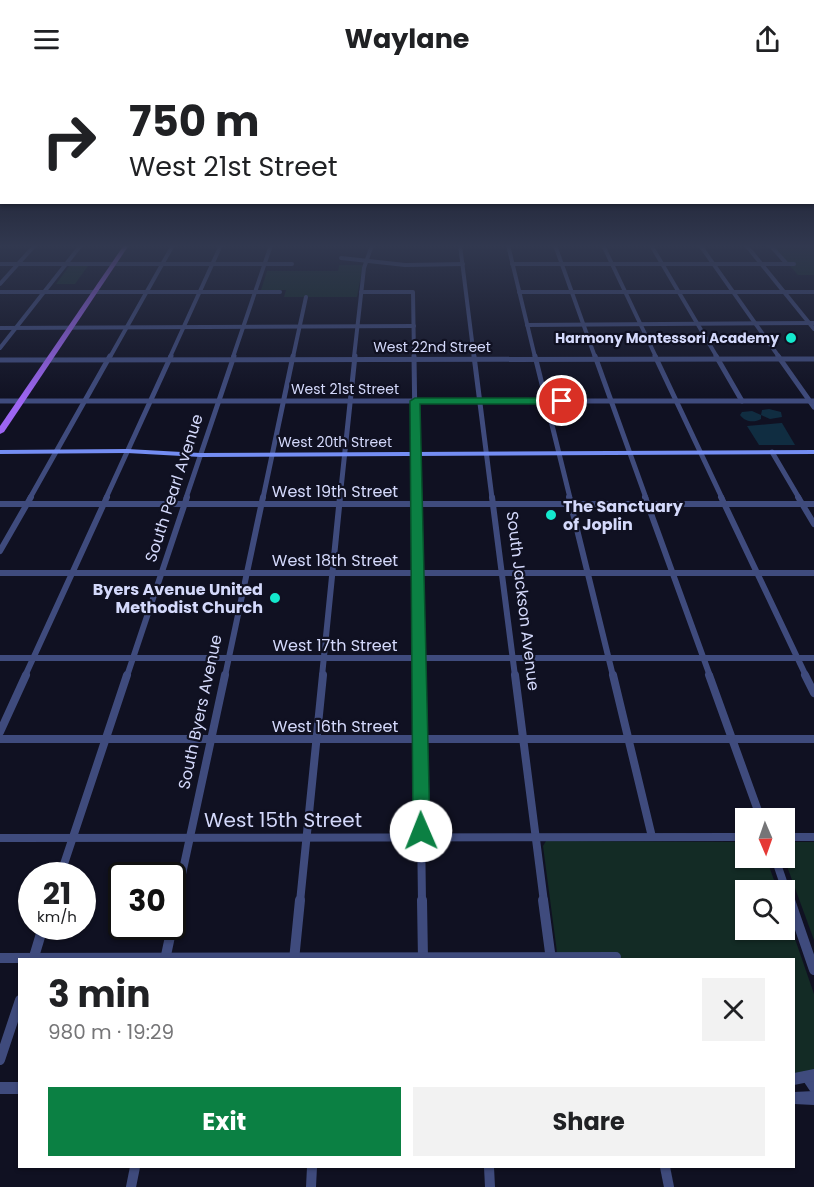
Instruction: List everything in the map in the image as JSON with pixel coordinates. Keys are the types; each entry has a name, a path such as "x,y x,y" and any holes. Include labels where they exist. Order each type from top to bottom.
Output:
{"main road":[{"path":"0,432 93,297"},
{"name":"West 20th Street","path":"0,452 127,452 200,455 814,452"}],"street":[{"path":"0,348 41,297"},
{"path":"0,551 144,297"},
{"path":"0,732 198,297"},
{"name":"South Pearl Avenue","path":"64,862 253,297"},
{"name":"South Byers Avenue","path":"185,862 306,297"},
{"path":"294,958 360,297"},
{"path":"413,297 423,958"},
{"name":"South Jackson Avenue","path":"467,297 551,958"},
{"path":"520,297 652,837"},
{"path":"574,297 757,808"},
{"path":"627,297 814,693"},
{"path":"681,297 742,401"},
{"path":"736,297 812,401 814,407"},
{"path":"788,297 814,328"},
{"path":"527,325 812,323"},
{"path":"0,328 414,326"},
{"name":"West 22nd Street","path":"0,360 814,359"},
{"name":"West 21st Street","path":"0,401 812,401"},
{"path":"772,452 814,524"},
{"name":"West 19th Street","path":"0,504 814,504"},
{"name":"West 18th Street","path":"0,573 814,573"},
{"name":"West 17th Street","path":"0,658 814,658"},
{"name":"West 16th Street","path":"0,739 814,739"},
{"name":"West 15th Street","path":"0,838 735,837"},
{"path":"795,837 814,837"},
{"path":"778,868 814,970"},
{"path":"33,958 39,940"},
{"path":"165,958 169,940"},
{"path":"584,958 616,957"},
{"path":"0,958 18,959"},
{"path":"0,1060 18,1006"},
{"path":"804,1077 814,1089"},
{"path":"0,1088 18,1088"},
{"path":"795,1098 814,1098"},
{"path":"131,1187 135,1168"},
{"path":"311,1187 312,1168"},
{"path":"489,1168 490,1187"},
{"path":"665,1168 669,1187"}],"green space":[{"path":"546,841 735,842 735,868 770,868 774,880 735,880 735,940 795,939 814,994 814,1071 795,1076 795,958 558,958 543,846"},
{"path":"795,842 814,842 814,940 795,888 795,880 792,880 788,868 795,868"}],"water":[{"path":"769,409 781,412 782,417 770,419 761,415 762,410"},
{"path":"752,411 761,415 761,419 753,421 744,419 740,415 742,412"},
{"path":"782,423 795,445 759,445 747,426"}],"place":[{"name":"Harmony Montessori Academy","path":"791,338"},
{"name":"The Sanctuary of Joplin","path":"551,515"},
{"name":"Byers Avenue United Methodist Church","path":"275,598"}],"route":[{"path":"421,831 415,401 562,401"}]}
